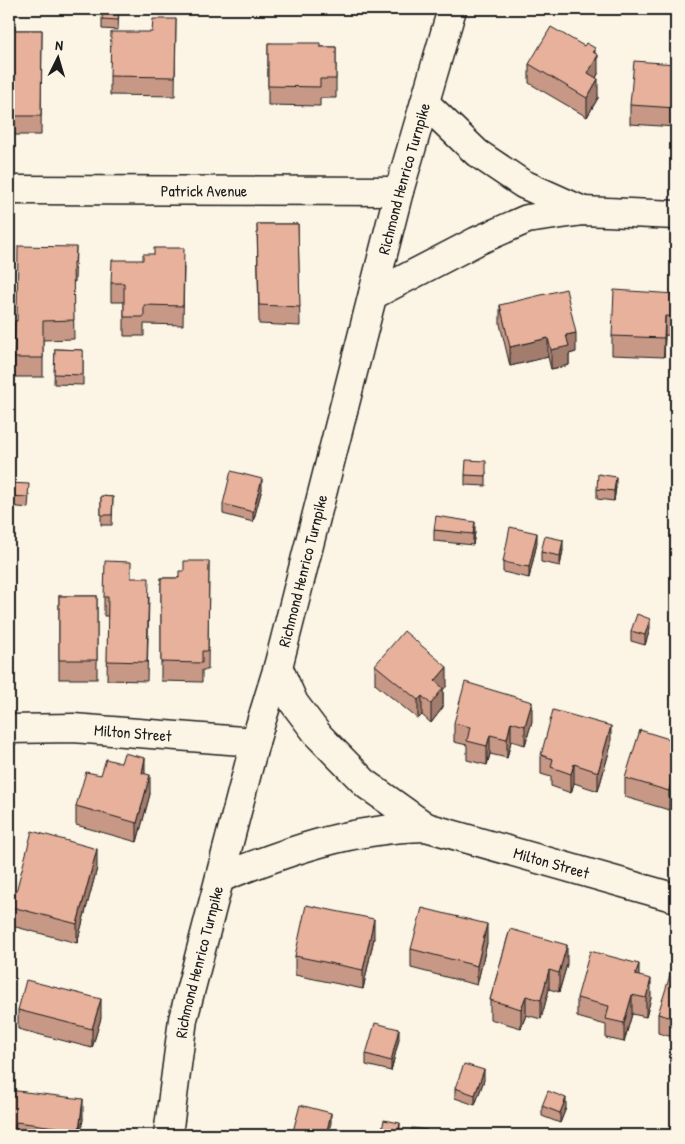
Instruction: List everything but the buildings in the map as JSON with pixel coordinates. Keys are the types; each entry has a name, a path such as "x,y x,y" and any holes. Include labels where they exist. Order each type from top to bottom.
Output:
{"street":[{"name":"Richmond Henrico Turnpike","path":"168,1135 183,1019 255,742 278,667 399,192 452,9"},
{"path":"425,103 477,153 523,184 583,211"},
{"name":"Patrick Avenue","path":"9,190 399,192"},
{"path":"373,295 477,241 527,219 583,211 676,215"},
{"name":"Milton Street","path":"278,667 294,704 319,736 367,785 426,827"},
{"name":"Milton Street","path":"9,729 73,728 255,742"},
{"name":"Milton Street","path":"220,878 288,851 350,835 389,828 426,827 676,898"}]}
